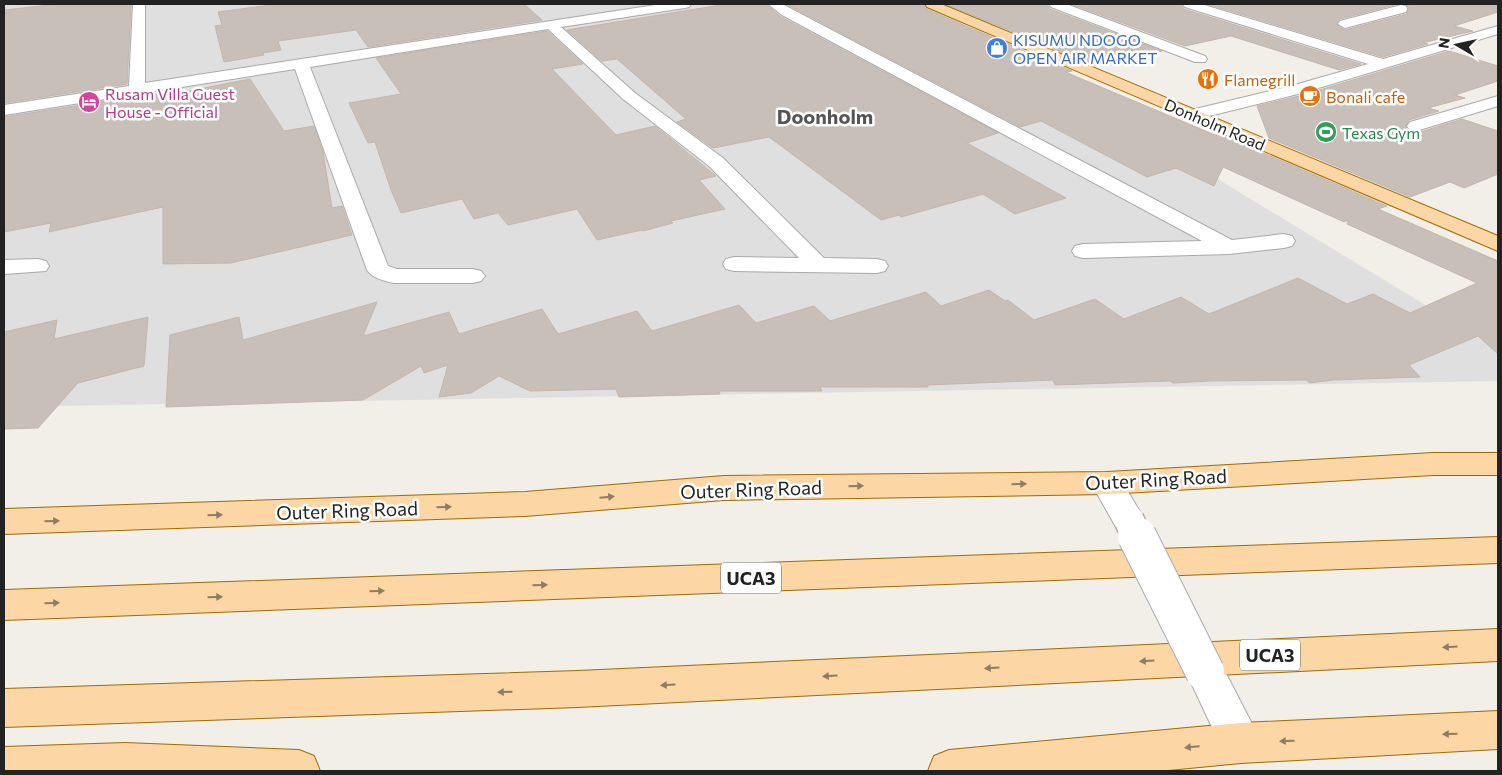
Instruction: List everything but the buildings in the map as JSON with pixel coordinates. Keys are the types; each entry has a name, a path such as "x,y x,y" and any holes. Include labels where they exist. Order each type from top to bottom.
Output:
{"main road":[{"name":"Donholm Road","path":"931,4 1498,244"},
{"name":"Outer Ring Road","path":"4,522 525,504 724,488 1107,483 1433,464 1498,464"},
{"name":"UCA3","path":"4,605 1498,550"},
{"name":"UCA3","path":"4,708 578,689 1498,645"},
{"path":"949,771 1241,743 1498,730"},
{"path":"4,768 124,764 299,771"}],"street":[{"path":"137,88 139,4"},
{"path":"4,110 551,25 657,6 685,4"},
{"path":"774,4 1229,247"},
{"path":"1056,4 1200,59"},
{"path":"1189,4 1383,64"},
{"path":"1358,8 1381,14"},
{"path":"1346,24 1401,9"},
{"path":"551,25 629,96 716,162 818,265"},
{"path":"1193,116 1296,90 1498,30"},
{"path":"1475,37 1498,43"},
{"path":"301,64 378,270 394,276 473,276"},
{"path":"1416,126 1498,101"},
{"path":"1083,251 1229,247 1284,241"},
{"path":"734,264 877,266"},
{"path":"4,267 38,266"},
{"path":"1107,483 1128,520 1241,743"}],"shaded area":[{"path":"4,4 929,4 1498,349 1498,381 4,407"}],"place":[{"name":"KISUMU NDOGO OPEN AIR MARKET","path":"997,48"},
{"name":"Flamegrill","path":"1208,79"},
{"name":"Bonali cafe","path":"1310,96"},
{"name":"Rusam Villa Guest House - Official","path":"89,102"},
{"name":"Texas Gym","path":"1326,132"}],"district":[{"name":"Doonholm","path":"825,116"}]}
